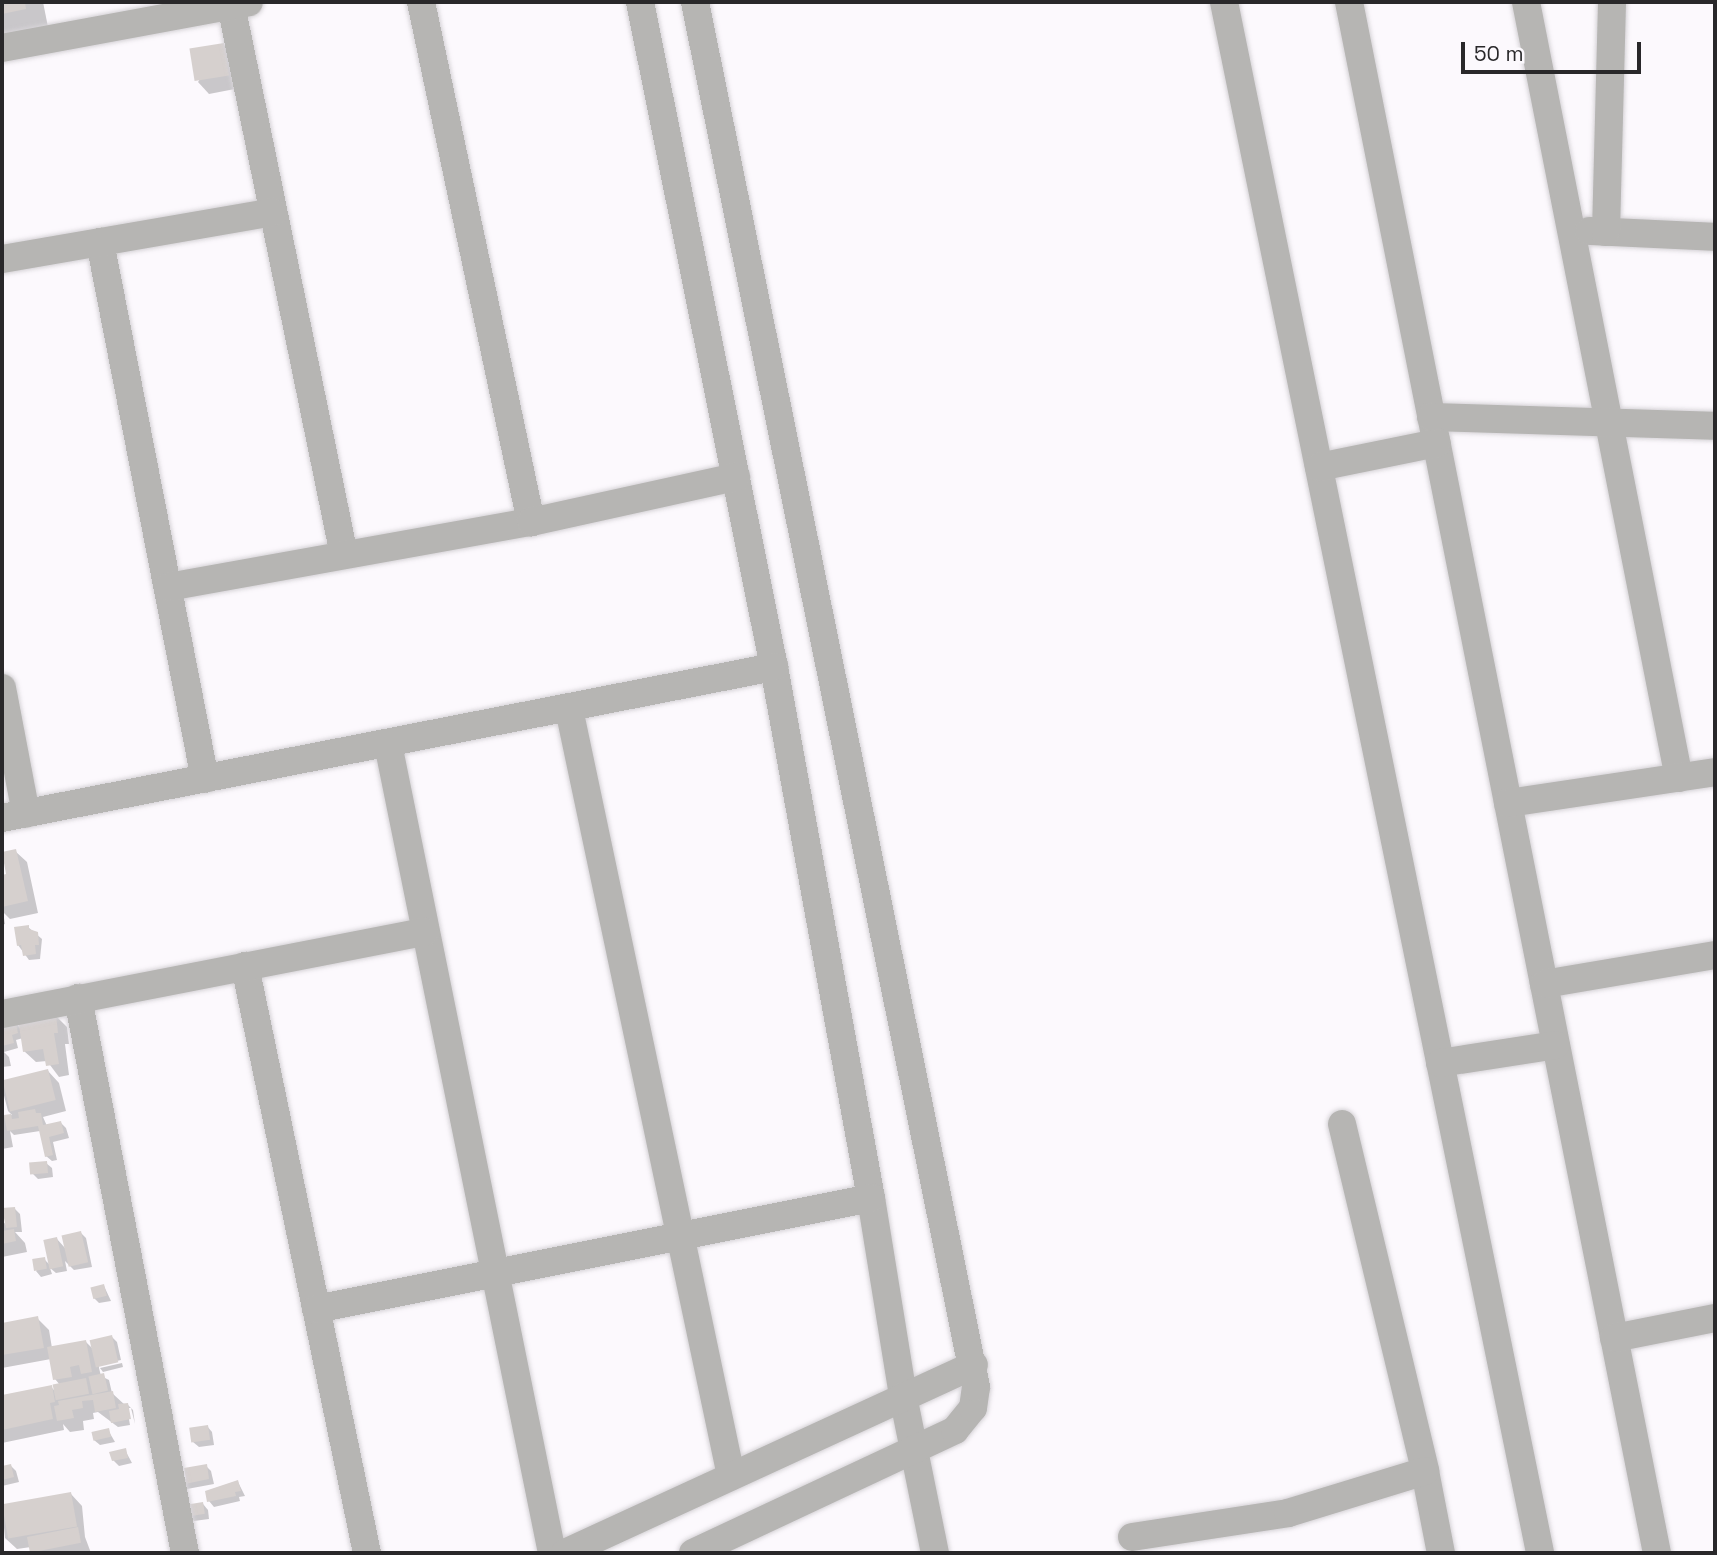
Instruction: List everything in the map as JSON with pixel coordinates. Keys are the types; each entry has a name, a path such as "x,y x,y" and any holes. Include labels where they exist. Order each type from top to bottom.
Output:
{"street":[{"path":"421,2 531,522"},
{"path":"640,2 774,667 871,1198 903,1396 935,1553"},
{"path":"693,1553 721,1547 955,1430 973,1408 976,1387 974,1365 695,2"},
{"path":"1224,2 1540,1553"},
{"path":"1349,2 1657,1553"},
{"path":"1526,2 1679,778"},
{"path":"1606,232 1612,2"},
{"path":"2,48 240,3 274,212 344,555"},
{"path":"2,259 274,212"},
{"path":"1571,230 1715,237"},
{"path":"100,242 205,779"},
{"path":"1319,467 1434,430 1609,422 1715,426"},
{"path":"168,587 531,522 736,477"},
{"path":"2,688 14,816 774,667"},
{"path":"569,709 730,1476"},
{"path":"388,744 552,1553"},
{"path":"1508,803 1715,772"},
{"path":"2,1014 425,932"},
{"path":"1544,984 1715,957"},
{"path":"245,966 367,1553"},
{"path":"78,998 185,1553"},
{"path":"1440,1063 1556,1045"},
{"path":"1342,1124 1425,1471 1441,1553"},
{"path":"316,1309 871,1198"},
{"path":"1614,1338 1715,1318"},
{"path":"565,1553 974,1365"},
{"path":"1132,1537 1288,1513 1425,1471"}],"building":[{"path":"2,2 25,2 26,9 2,14"},
{"path":"224,43 229,76 195,81 189,48"},
{"path":"16,849 28,901 2,907 2,875 6,874 2,852"},
{"path":"29,925 29,929 38,932 39,945 35,945 36,954 23,956 21,945 17,946 14,927"},
{"path":"56,1014 58,1033 54,1033 59,1064 46,1066 43,1049 23,1052 18,1019"},
{"path":"15,1019 18,1033 12,1035 14,1043 2,1046 2,1023"},
{"path":"48,1069 56,1100 10,1111 2,1080"},
{"path":"35,1109 36,1113 41,1113 43,1125 61,1121 64,1133 49,1137 53,1155 45,1157 38,1126 7,1131 4,1115 11,1114 12,1119 19,1118 18,1112"},
{"path":"47,1161 48,1173 30,1175 29,1163"},
{"path":"15,1207 17,1227 6,1228 2,1208"},
{"path":"14,1229 16,1241 2,1244 2,1231"},
{"path":"81,1231 88,1262 69,1267 62,1235"},
{"path":"57,1237 63,1266 50,1269 43,1240"},
{"path":"45,1257 47,1269 34,1271 32,1259"},
{"path":"104,1284 107,1296 93,1299 90,1287"},
{"path":"38,1316 44,1348 2,1355 2,1323"},
{"path":"112,1335 118,1362 96,1367 90,1340"},
{"path":"86,1340 92,1372 81,1374 79,1365 70,1367 72,1377 53,1380 47,1347"},
{"path":"104,1373 108,1391 92,1394 88,1377"},
{"path":"86,1378 89,1394 56,1400 53,1384"},
{"path":"52,1385 55,1402 50,1403 53,1419 2,1430 2,1395"},
{"path":"113,1391 116,1408 95,1412 93,1400 82,1401 83,1408 72,1410 74,1418 57,1421 54,1406 59,1405 58,1401"},
{"path":"128,1403 131,1419 111,1423 109,1411 119,1409 118,1404"},
{"path":"208,1425 210,1440 191,1442 189,1428"},
{"path":"109,1428 111,1437 93,1441 91,1432"},
{"path":"126,1448 128,1458 112,1461 109,1452"},
{"path":"11,1464 14,1477 2,1480 2,1466"},
{"path":"207,1464 209,1479 180,1485 179,1480 186,1479 184,1468"},
{"path":"238,1480 241,1491 235,1492 236,1496 207,1502 205,1491"},
{"path":"71,1492 77,1526 8,1539 2,1504"},
{"path":"203,1502 205,1514 188,1517 186,1505"},
{"path":"78,1527 81,1543 30,1553 27,1537"}]}
